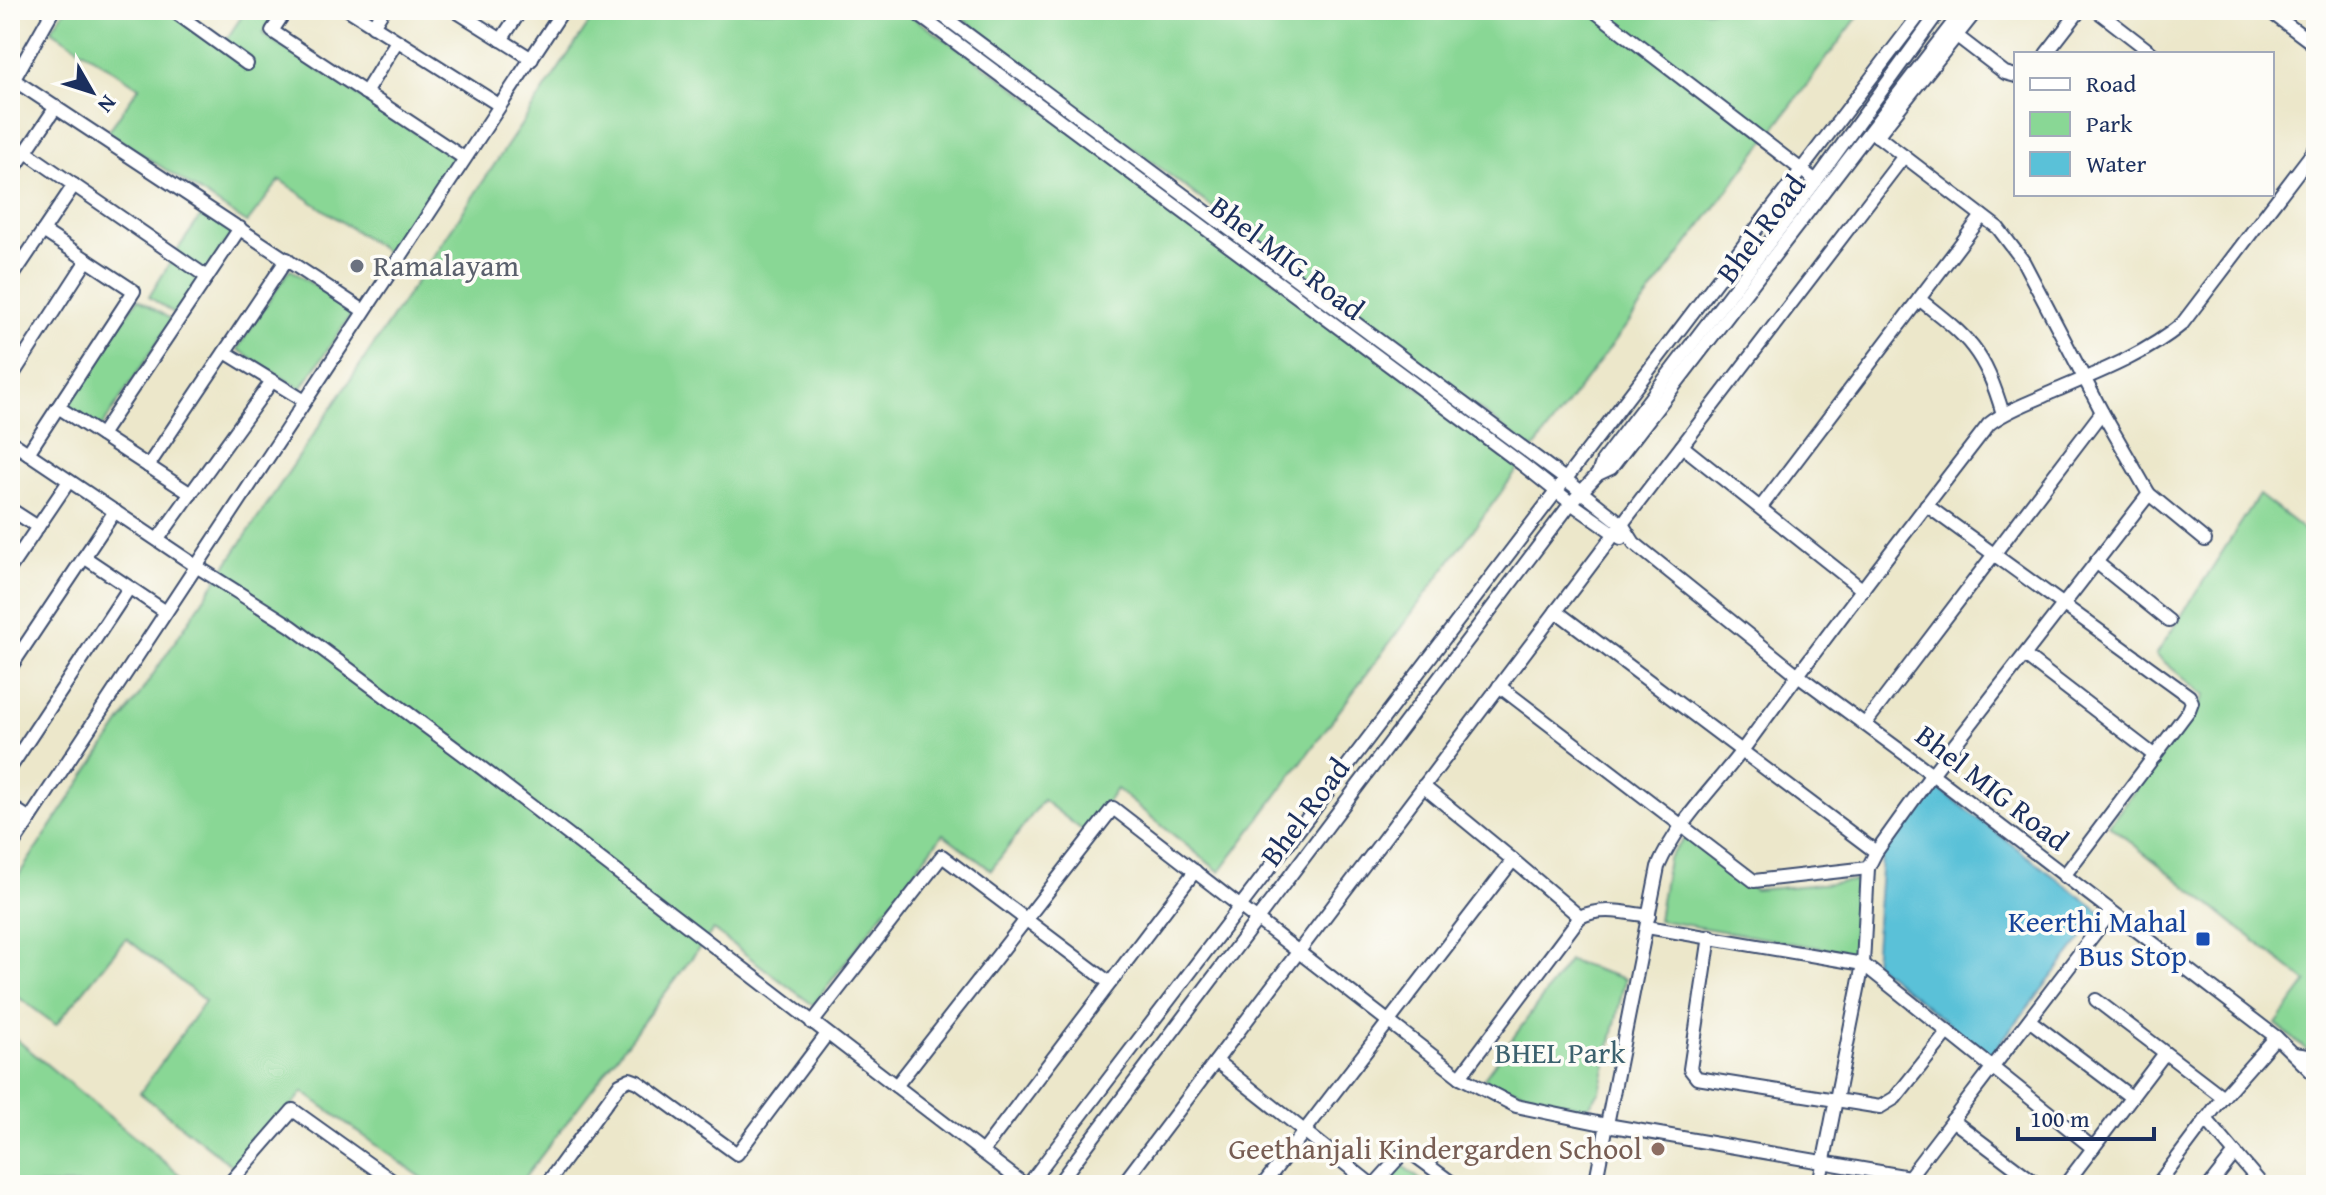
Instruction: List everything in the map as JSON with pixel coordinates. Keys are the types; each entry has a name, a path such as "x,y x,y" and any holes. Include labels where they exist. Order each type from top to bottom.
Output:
{"street":[{"path":"52,10 12,83 56,107 364,311"},
{"path":"172,10 247,64"},
{"path":"286,10 272,31 464,158"},
{"path":"349,10 499,105"},
{"path":"373,26 383,10"},
{"path":"454,10 532,59"},
{"path":"501,40 521,10"},
{"path":"10,849 563,10"},
{"name":"Bhel MIG Road","path":"912,10 1571,503 1618,530"},
{"name":"Bhel MIG Road","path":"935,10 1581,491 1618,530 1798,675 2276,1037 2316,1076"},
{"path":"1593,10 1816,181"},
{"path":"10,441 291,626 483,769 1026,1185 1923,10"},
{"name":"Bhel Road","path":"1598,474 1603,460 1816,181 1940,10"},
{"name":"Bhel Road","path":"1057,1185 1571,503 1598,474 1611,468 1629,446 1820,193 1874,134 1952,32 1963,10"},
{"path":"1977,10 1952,32 2005,73 2014,75"},
{"path":"2048,52 2080,10"},
{"path":"2096,10 2150,52"},
{"path":"2268,10 2316,46"},
{"path":"365,93 397,41"},
{"path":"10,175 56,107"},
{"path":"1874,134 1998,228 2023,261 2149,494 2205,540"},
{"path":"1595,1185 1658,867 1681,825 1741,752 1989,424 2003,414 2164,339 2182,324 2316,148"},
{"path":"26,152 207,277"},
{"path":"1122,1185 1904,156"},
{"path":"10,280 74,185"},
{"path":"1761,507 1982,216"},
{"path":"101,435 240,228"},
{"path":"28,453 134,291 43,231"},
{"path":"148,466 287,259"},
{"path":"10,378 87,260"},
{"path":"1919,299 1964,334 1991,375 2003,414"},
{"path":"225,352 305,401"},
{"path":"158,539 272,381"},
{"path":"58,407 191,494"},
{"path":"1865,724 2102,412"},
{"path":"1682,446 1863,590"},
{"path":"10,568 69,481"},
{"path":"1819,1185 1863,964 1868,868 1932,774 2149,494"},
{"path":"1926,505 2189,696 2192,702 2064,876"},
{"path":"10,509 38,527"},
{"path":"10,668 115,511"},
{"path":"84,557 166,612"},
{"path":"2096,562 2169,621"},
{"path":"10,768 129,588"},
{"path":"1556,611 1876,852"},
{"path":"2025,656 2155,756"},
{"path":"1499,686 1754,881 1868,868"},
{"path":"10,741 22,749"},
{"path":"1423,786 1580,917"},
{"path":"10,806 30,819"},
{"path":"896,1086 1113,808 1460,1077 1516,1106 1914,1181 1952,1120 2111,912"},
{"path":"812,1023 942,856 1110,983"},
{"path":"1263,1185 1513,860"},
{"path":"982,1152 1195,871"},
{"path":"1460,1077 1580,917 1590,912 1604,911 1710,936 1863,964 2093,1148"},
{"path":"1710,936 1690,1069 1697,1078 1876,1107 1891,1102 1948,1032"},
{"path":"2096,1000 2223,1097"},
{"path":"2029,1020 2131,1097"},
{"path":"546,1185 620,1084 630,1079 737,1154 827,1034"},
{"path":"2157,1185 2223,1097 2276,1037"},
{"path":"2065,1185 2165,1053"},
{"path":"2294,1054 2316,1057"},
{"path":"1216,1061 1373,1185 1403,1153 1414,1155 1455,1185"},
{"path":"228,1185 293,1110 398,1185"},
{"path":"2206,1119 2262,1185"},
{"path":"1952,1120 2038,1185"},
{"path":"2210,1185 2235,1153"}],"green space":[{"path":"65,10 172,10 224,43 246,10 278,10 263,34 456,159 392,256 280,180 247,223 108,132 139,87 51,30"},
{"path":"598,10 902,10 1005,80 1522,464 1220,872 1116,789 1086,833 1043,800 991,870 943,834 813,1005 713,930 519,1185 432,1185 303,1092 239,1171 140,1093 205,1001 126,938 56,1025 10,991 10,888"},
{"path":"951,10 1863,10 1533,450"},
{"path":"206,209 235,229 205,272 176,252"},
{"path":"173,258 201,277 177,315 149,297"},
{"path":"290,269 353,312 301,389 237,349"},
{"path":"138,299 172,320 101,428 65,404"},
{"path":"2259,495 2316,539 2316,1046 2309,1052 2276,1024 2307,982 2109,825 2205,696 2156,655"},
{"path":"1686,836 1755,890 1863,880 1855,954 1658,920 1668,859"},
{"name":"BHEL Park","path":"1569,961 1625,979 1600,1091 1589,1105 1580,1107 1488,1082 1484,1078"},
{"path":"10,1034 192,1185 10,1185"},
{"path":"1399,1163 1427,1185 1382,1185"}],"water":[{"path":"1935,786 2102,913 1989,1057 1874,963 1882,856"}],"place":[{"name":"Ramalayam","path":"357,266"},
{"name":"Keerthi Mahal Bus Stop","path":"2203,939"},
{"name":"Geethanjali Kindergarden School","path":"1658,1149"}]}
